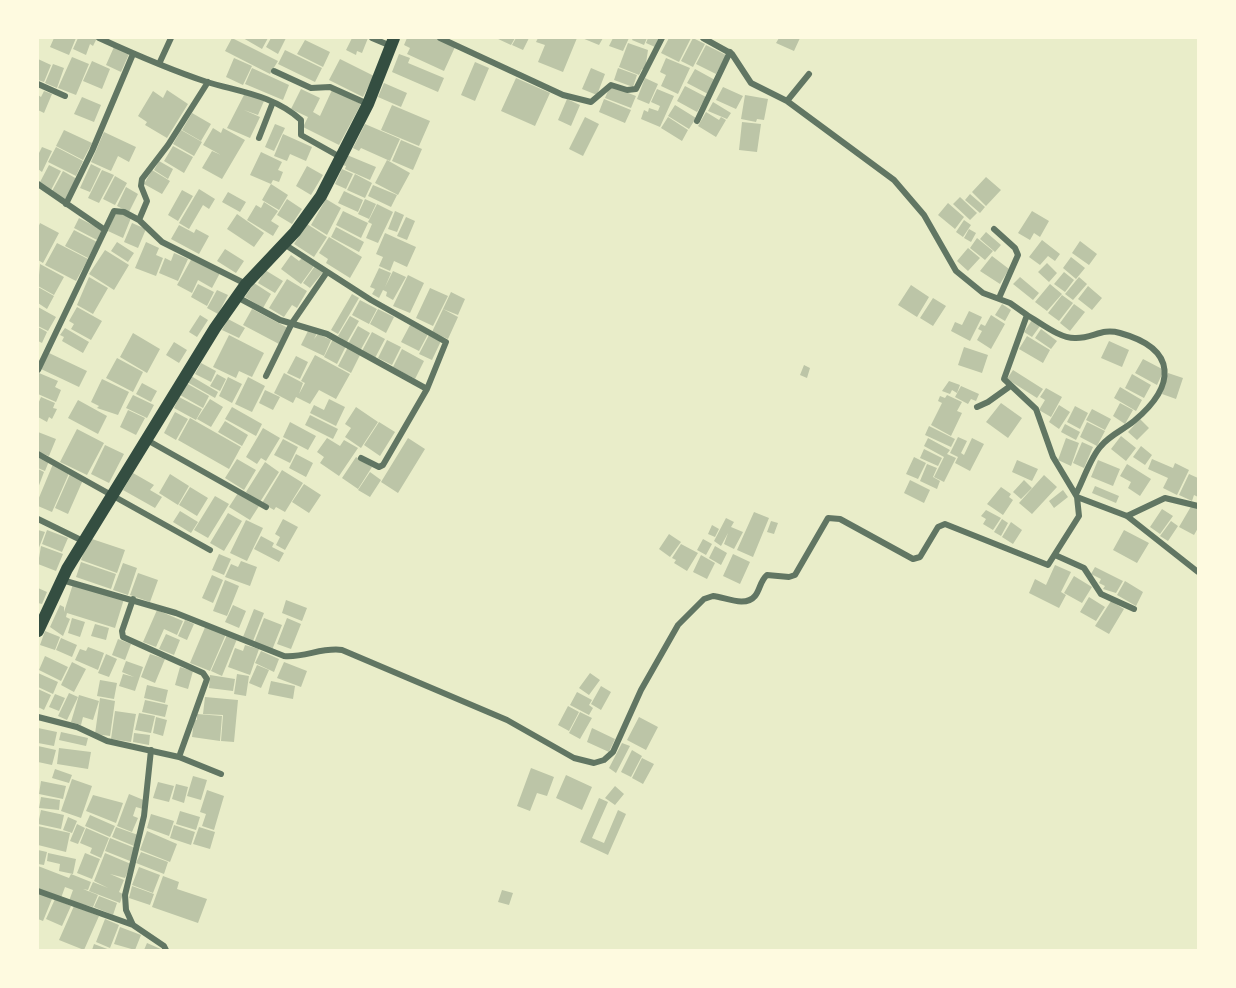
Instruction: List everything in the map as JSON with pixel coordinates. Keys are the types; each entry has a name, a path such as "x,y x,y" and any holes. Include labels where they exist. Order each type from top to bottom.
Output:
{"main road":[{"path":"38,631 62,580 112,494 215,328 246,284 308,215 342,158 368,104 392,42"}],"street":[{"path":"99,38 159,64 208,82 240,88 273,102 301,120 300,133 303,137 342,158"},
{"path":"159,64 171,38"},
{"path":"372,38 392,42"},
{"path":"440,38 563,95 591,102 611,85 627,90 636,89 662,38"},
{"path":"703,38 730,52 751,83 787,101 837,136 907,193 924,215 956,270 983,293 999,298 1062,335 1074,339 1107,330 1124,334 1153,349 1164,361 1166,368 1162,384 1150,404 1133,422 1100,446 1077,496"},
{"path":"697,121 730,52"},
{"path":"66,204 92,151 133,54"},
{"path":"274,71 311,88 330,87 368,104"},
{"path":"787,101 809,74"},
{"path":"140,220 147,201 141,186 142,179 168,145 208,82"},
{"path":"38,84 64,96"},
{"path":"259,138 273,102"},
{"path":"38,184 105,230"},
{"path":"38,370 114,212 124,212 140,220 158,239 246,284"},
{"path":"994,229 1015,248 1018,255 999,298"},
{"path":"284,244 446,342 427,388 383,465 379,467 361,458"},
{"path":"266,376 292,323 327,272"},
{"path":"237,297 268,315 327,334 427,388"},
{"path":"62,580 133,599 202,622 284,656 293,657 323,649 342,650 507,720 574,758 594,763 604,760 613,752 641,690 669,639 693,608 704,599 713,596 742,602 749,600 755,596 767,575 789,577 795,575 825,521 831,517 840,519 913,559 920,557 938,527 945,524 1048,565 1079,516 1077,496 1053,457 1036,409 1009,387 1003,375 1027,315"},
{"path":"977,407 1009,387"},
{"path":"147,440 266,507"},
{"path":"38,454 210,550"},
{"path":"1077,496 1127,516 1198,572"},
{"path":"1127,516 1157,499 1165,498 1198,506"},
{"path":"38,519 85,542"},
{"path":"1055,555 1084,568 1101,594 1134,609"},
{"path":"133,599 122,631 123,637 203,673 207,679 179,757"},
{"path":"38,717 77,727 96,738 179,757 221,774"},
{"path":"133,925 126,910 125,895 144,816 151,750"},
{"path":"38,891 133,925 164,946 165,951"}],"building":[{"path":"54,38 76,38 69,55 50,47"},
{"path":"78,38 97,38 93,46 90,44 86,55 73,49"},
{"path":"232,38 278,61 270,74 225,51"},
{"path":"243,38 268,38 262,49"},
{"path":"271,38 286,38 278,54 266,47"},
{"path":"352,38 368,38 362,53 357,51 356,55 346,50"},
{"path":"407,38 435,38 455,47 444,71 407,54 410,48 404,45"},
{"path":"496,38 515,38 511,45"},
{"path":"516,38 529,38 523,50 512,45"},
{"path":"538,38 577,38 563,72 538,62 545,45 536,42"},
{"path":"582,38 603,38 599,45"},
{"path":"613,38 629,38 623,51 609,46"},
{"path":"633,38 647,38 644,45 632,40"},
{"path":"648,38 659,38 655,47 646,43"},
{"path":"669,38 691,38 679,62 661,53"},
{"path":"693,38 705,44 693,67 681,61"},
{"path":"779,38 800,38 794,51 776,43"},
{"path":"305,40 330,52 323,67 297,54"},
{"path":"628,43 648,50 645,70 642,69 639,75 619,67"},
{"path":"706,45 726,55 716,74 696,64"},
{"path":"114,47 129,54 121,72 106,65"},
{"path":"285,50 322,68 315,82 278,64"},
{"path":"399,54 410,58 408,63 444,78 438,92 392,72"},
{"path":"72,57 89,64 76,95 58,88"},
{"path":"234,58 252,66 243,85 226,77"},
{"path":"666,58 690,68 678,94 661,86 666,75 660,72"},
{"path":"38,59 51,65 44,82 38,80"},
{"path":"340,59 374,76 363,97 329,80"},
{"path":"92,61 110,69 102,89 83,81"},
{"path":"475,62 489,68 475,101 461,95"},
{"path":"53,64 64,68 57,88 45,83"},
{"path":"252,68 289,85 283,100 245,84"},
{"path":"591,68 605,74 597,95 582,89"},
{"path":"618,68 637,75 633,87 614,80"},
{"path":"695,69 715,80 708,94 687,83"},
{"path":"516,78 550,93 535,126 501,111"},
{"path":"645,78 658,84 649,104 637,99"},
{"path":"384,83 407,93 401,107 378,97"},
{"path":"610,86 636,96 631,108 605,98"},
{"path":"685,86 706,97 697,112 677,101"},
{"path":"723,87 743,96 736,109 716,100"},
{"path":"301,89 320,98 313,112 320,116 332,90 361,104 339,145 303,127 308,117 291,109"},
{"path":"657,89 674,96 660,127 641,119 644,110 648,112 649,108 658,111 660,106 651,102"},
{"path":"167,90 188,104 167,138 145,125 147,122 138,116 153,91 163,98"},
{"path":"44,91 52,94 44,113 38,110 38,95 41,97"},
{"path":"245,93 264,101 258,115 244,110 260,117 250,138 227,128"},
{"path":"745,95 768,99 764,120 757,119 756,122 741,119"},
{"path":"82,97 101,105 94,122 74,114"},
{"path":"567,99 580,105 571,126 558,120"},
{"path":"604,99 631,110 625,123 599,112"},
{"path":"713,102 731,113 727,119 708,111"},
{"path":"392,105 430,121 419,146 381,130"},
{"path":"675,105 696,118 689,129 668,116"},
{"path":"706,112 719,120 721,117 726,120 716,137 698,126"},
{"path":"192,113 211,124 201,141 182,130"},
{"path":"585,117 599,124 583,156 569,149"},
{"path":"668,117 688,130 682,141 661,128"},
{"path":"742,122 761,124 757,152 739,150"},
{"path":"275,124 285,128 274,151 265,147"},
{"path":"365,124 400,139 390,161 361,148 359,151 353,148"},
{"path":"213,128 221,133 223,128 245,140 222,179 202,168 212,151 221,155 203,145"},
{"path":"64,130 92,143 83,160 56,146"},
{"path":"181,130 202,142 194,156 173,144"},
{"path":"104,132 136,147 129,162 118,156 111,171 91,162"},
{"path":"283,134 312,147 306,161 290,154 287,161 274,156"},
{"path":"401,140 422,149 413,170 392,161"},
{"path":"173,146 193,157 184,173 164,161"},
{"path":"42,147 52,151 42,172 38,169 38,155"},
{"path":"56,147 83,161 76,176 48,162"},
{"path":"261,152 282,162 278,170 283,172 279,182 273,180 271,184 250,175"},
{"path":"347,155 376,167 370,180 345,169 346,166 343,165"},
{"path":"387,160 410,173 398,195 375,183"},
{"path":"159,161 173,169 168,179 154,170"},
{"path":"91,164 101,169 90,192 80,188"},
{"path":"49,165 61,171 51,190 39,184"},
{"path":"307,166 323,175 311,195 296,186"},
{"path":"342,169 353,174 346,189 335,184"},
{"path":"102,170 114,175 99,203 88,198"},
{"path":"152,170 170,181 162,194 144,184"},
{"path":"63,171 77,179 65,201 51,193"},
{"path":"355,174 372,183 365,198 347,190"},
{"path":"115,176 127,183 115,205 103,199"},
{"path":"986,177 1001,190 986,206 972,192"},
{"path":"271,184 288,195 279,210 262,200"},
{"path":"373,185 397,195 391,207 368,196"},
{"path":"126,187 138,194 129,212 117,206"},
{"path":"199,189 215,199 209,209 203,205 189,229 179,223"},
{"path":"182,190 193,196 178,221 168,215"},
{"path":"344,191 363,200 358,212 338,203"},
{"path":"228,192 246,202 240,212 222,202"},
{"path":"970,194 985,207 980,213 965,200"},
{"path":"960,197 977,213 970,220 953,204"},
{"path":"287,199 302,209 292,224 277,215"},
{"path":"326,199 341,208 327,235 311,225"},
{"path":"365,199 376,204 369,219 358,214"},
{"path":"264,202 278,211 271,221 279,226 273,236 247,220 256,205 261,208"},
{"path":"948,203 964,217 955,229 938,215"},
{"path":"377,204 393,212 378,243 366,238 372,224 368,222"},
{"path":"343,211 368,223 361,238 336,225"},
{"path":"395,211 404,215 397,232 388,229"},
{"path":"1032,211 1049,221 1040,237 1034,233 1030,240 1018,233"},
{"path":"116,212 131,218 123,238 108,231"},
{"path":"237,214 264,233 254,247 227,229"},
{"path":"406,217 415,221 407,240 397,236"},
{"path":"79,218 102,230 97,240 74,228"},
{"path":"964,220 971,225 963,237 956,232"},
{"path":"40,223 59,233 43,263 38,260"},
{"path":"132,223 146,229 138,248 124,242"},
{"path":"307,224 327,237 314,257 294,244"},
{"path":"179,225 194,233 196,229 209,236 199,254 171,239"},
{"path":"336,227 364,242 359,252 331,237"},
{"path":"969,229 976,233 971,242 964,238"},
{"path":"74,230 97,242 88,258 65,246"},
{"path":"986,232 1001,245 995,252 980,239"},
{"path":"385,233 416,247 407,267 394,261 390,271 379,266 383,257 376,254"},
{"path":"329,237 362,257 350,278 326,263 328,259 319,253"},
{"path":"977,238 993,251 985,260 970,248"},
{"path":"1042,240 1060,254 1055,261 1048,256 1040,265 1029,257"},
{"path":"1080,241 1097,254 1089,265 1072,253"},
{"path":"117,242 134,253 128,262 111,251"},
{"path":"146,242 159,248 156,255 163,258 156,276 135,268"},
{"path":"57,243 88,259 76,281 45,265"},
{"path":"968,248 980,258 968,271 957,261"},
{"path":"225,249 244,261 236,273 217,261"},
{"path":"105,250 129,265 114,290 89,274"},
{"path":"174,253 188,259 178,281 159,273 165,258 171,261"},
{"path":"291,255 299,261 303,257 314,266 301,284 281,269"},
{"path":"992,256 1009,269 1000,284 980,271"},
{"path":"1071,257 1085,268 1076,279 1063,268"},
{"path":"192,258 220,273 212,288 198,280 192,293 177,285"},
{"path":"1047,263 1057,273 1049,282 1038,272"},
{"path":"40,264 64,277 54,295 38,286"},
{"path":"315,266 323,272 310,288 303,283"},
{"path":"379,268 391,273 385,287 393,271 406,277 393,300 386,296 387,292 383,290 379,298 372,294 375,289 370,287"},
{"path":"265,270 283,281 275,293 258,283"},
{"path":"1064,272 1074,280 1065,292 1054,284"},
{"path":"408,275 424,283 410,313 393,306"},
{"path":"89,277 108,288 93,314 77,305"},
{"path":"1020,277 1039,293 1033,300 1013,284"},
{"path":"1079,277 1087,284 1073,300 1065,294"},
{"path":"287,279 307,291 297,308 292,305 284,317 269,308"},
{"path":"254,283 271,294 263,308 245,297"},
{"path":"198,284 214,292 207,306 191,297"},
{"path":"1050,284 1062,294 1047,311 1035,302"},
{"path":"911,285 929,297 917,317 898,305"},
{"path":"1088,286 1102,298 1092,310 1078,299"},
{"path":"38,287 54,296 47,309 38,303"},
{"path":"430,288 448,296 433,326 416,318"},
{"path":"217,290 228,295 218,314 207,308"},
{"path":"451,292 465,299 458,315 443,309"},
{"path":"352,294 359,298 338,334 331,330"},
{"path":"1062,295 1073,303 1059,321 1048,313"},
{"path":"933,298 946,306 933,326 920,318"},
{"path":"360,300 377,309 369,324 352,315"},
{"path":"1002,304 1011,310 1005,321 995,315"},
{"path":"1074,304 1085,312 1070,331 1060,323"},
{"path":"38,307 56,317 48,331 38,326"},
{"path":"77,307 102,321 91,340 71,329 74,324 69,321"},
{"path":"252,309 288,328 279,344 243,325"},
{"path":"378,309 394,317 386,333 370,324"},
{"path":"443,309 458,317 448,339 432,332"},
{"path":"969,311 982,317 970,341 951,331 955,322 962,325"},
{"path":"200,315 208,320 197,337 189,332"},
{"path":"991,315 1005,324 991,349 977,340 982,331 978,329 981,324 985,326"},
{"path":"350,316 359,321 347,342 338,336"},
{"path":"228,319 245,328 239,338 222,330"},
{"path":"1032,320 1040,326 1032,337 1024,332"},
{"path":"410,325 428,334 419,351 401,342"},
{"path":"358,326 370,333 360,351 348,344"},
{"path":"38,327 47,332 42,343 38,341"},
{"path":"65,328 89,342 83,353 62,341 64,337 60,335"},
{"path":"309,329 317,333 314,339 318,334 331,340 324,356 301,345"},
{"path":"1041,329 1057,341 1051,349 1035,338"},
{"path":"372,332 385,339 375,358 362,351"},
{"path":"133,333 160,349 147,373 120,357"},
{"path":"229,335 264,353 252,377 239,371 236,378 213,367"},
{"path":"429,335 441,341 432,360 419,354"},
{"path":"1027,336 1050,350 1043,363 1019,349"},
{"path":"333,339 346,346 337,364 324,357"},
{"path":"387,340 401,347 392,365 378,358"},
{"path":"1109,341 1129,350 1122,367 1101,358"},
{"path":"174,342 187,350 179,363 166,355"},
{"path":"348,347 361,353 351,373 338,366"},
{"path":"964,347 988,355 982,373 958,365"},
{"path":"402,349 424,361 415,379 393,367"},
{"path":"49,353 87,371 79,387 41,369"},
{"path":"315,355 350,374 336,399 319,390 310,404 296,397 293,403 274,393 284,373 303,383 299,394 305,383 301,381"},
{"path":"296,356 308,362 300,379 287,373"},
{"path":"117,358 143,372 133,392 106,378"},
{"path":"1143,359 1164,370 1157,385 1135,373"},
{"path":"201,363 216,371 211,382 195,374"},
{"path":"804,365 810,368 807,378 800,375"},
{"path":"1013,370 1043,389 1037,398 1007,379"},
{"path":"39,373 58,381 55,387 61,390 56,402 38,394"},
{"path":"1168,373 1183,378 1176,399 1162,394"},
{"path":"217,374 226,379 220,391 210,386"},
{"path":"1132,374 1151,385 1144,398 1125,388"},
{"path":"191,376 218,392 215,398 187,382"},
{"path":"228,377 242,384 232,403 219,396"},
{"path":"248,377 265,386 252,412 235,404"},
{"path":"102,379 129,392 118,415 97,408 99,406 91,402"},
{"path":"949,381 960,385 957,393 952,390 950,394 942,391"},
{"path":"142,383 157,391 151,402 136,394"},
{"path":"186,383 209,396 203,408 180,395"},
{"path":"961,386 979,394 976,401 971,399 968,404 955,397"},
{"path":"1120,387 1142,400 1136,411 1114,398"},
{"path":"1046,388 1062,397 1051,417 1039,410 1045,400 1040,397"},
{"path":"265,390 280,397 273,410 259,403"},
{"path":"133,395 154,405 147,418 126,408"},
{"path":"947,395 962,402 957,411 962,413 951,436 931,425 942,403 938,401 940,396 945,398"},
{"path":"41,397 55,403 53,408 57,409 52,419 49,417 47,422 38,417 38,404"},
{"path":"179,397 202,409 196,420 174,408"},
{"path":"210,399 223,407 211,427 197,419"},
{"path":"329,399 345,407 336,426 310,413 314,405 324,410"},
{"path":"78,400 107,416 98,434 68,418"},
{"path":"1001,403 1022,418 1008,438 986,422"},
{"path":"1120,403 1133,410 1125,424 1113,416"},
{"path":"1059,405 1070,412 1059,429 1049,422"},
{"path":"1075,406 1088,413 1080,429 1067,422"},
{"path":"232,407 262,424 256,436 225,419"},
{"path":"356,407 378,422 361,448 345,437 351,428 345,424"},
{"path":"1092,409 1111,419 1105,430 1086,420"},
{"path":"128,410 145,418 136,435 120,427"},
{"path":"175,412 188,419 176,440 164,433"},
{"path":"310,415 338,429 333,439 305,425"},
{"path":"190,418 241,447 229,469 178,440"},
{"path":"1140,419 1149,428 1137,440 1128,432"},
{"path":"225,421 248,435 242,446 218,432"},
{"path":"290,422 316,436 308,450 283,437"},
{"path":"379,422 395,432 380,456 364,445"},
{"path":"1087,422 1105,431 1097,446 1080,437"},
{"path":"1065,424 1080,432 1076,440 1061,432"},
{"path":"929,426 955,439 951,447 925,435"},
{"path":"263,428 280,438 266,461 261,458 257,464 246,457"},
{"path":"77,429 104,443 87,475 60,462"},
{"path":"38,432 56,439 49,456 38,452"},
{"path":"1121,436 1136,448 1126,461 1111,449"},
{"path":"958,437 967,441 961,453 964,455 972,438 984,444 970,471 955,463 958,457 950,453"},
{"path":"327,438 340,446 344,440 358,448 339,476 320,463 324,457 317,452"},
{"path":"408,438 425,449 398,493 381,482"},
{"path":"928,438 950,450 947,454 956,458 944,482 934,477 944,457 924,446"},
{"path":"1066,438 1079,443 1071,466 1058,460"},
{"path":"283,439 298,447 290,463 274,455"},
{"path":"1082,442 1093,447 1084,468 1073,463"},
{"path":"105,445 124,454 109,483 91,474"},
{"path":"1141,446 1152,455 1145,465 1133,457"},
{"path":"924,449 942,458 938,466 920,458"},
{"path":"296,454 313,463 306,477 289,468"},
{"path":"38,456 49,461 45,471 38,468"},
{"path":"356,457 372,467 358,489 342,478"},
{"path":"914,457 926,463 918,479 906,474"},
{"path":"237,459 256,470 244,490 225,478"},
{"path":"1152,459 1173,468 1175,463 1189,470 1177,495 1163,488 1168,478 1148,469"},
{"path":"1017,460 1038,469 1032,481 1012,472"},
{"path":"1098,460 1120,469 1113,486 1091,477"},
{"path":"265,462 279,472 260,502 246,492"},
{"path":"53,464 70,471 52,512 38,506 38,500"},
{"path":"927,464 937,468 933,477 940,481 937,489 920,481"},
{"path":"1127,464 1151,479 1140,496 1128,488 1131,482 1120,476"},
{"path":"38,469 44,472 38,488"},
{"path":"282,470 303,483 285,512 276,507 274,510 262,503"},
{"path":"370,472 381,480 370,497 358,490"},
{"path":"133,473 154,485 150,490 162,497 155,508 123,490"},
{"path":"70,474 83,480 68,514 55,508"},
{"path":"170,474 189,486 178,505 159,493"},
{"path":"1189,474 1198,478 1198,497 1194,495 1192,501 1179,495"},
{"path":"1044,475 1057,487 1032,514 1019,503"},
{"path":"910,480 930,490 924,503 904,493"},
{"path":"1024,480 1032,488 1021,499 1013,492"},
{"path":"304,484 321,495 309,513 292,502"},
{"path":"1095,486 1119,496 1116,503 1092,493"},
{"path":"190,487 208,498 197,516 179,505"},
{"path":"1001,487 1011,494 1009,497 1013,500 1003,515 987,504"},
{"path":"1063,490 1068,497 1054,508 1049,501"},
{"path":"238,493 259,506 250,520 229,507"},
{"path":"215,496 229,504 208,538 194,530"},
{"path":"1193,503 1198,507 1198,528 1194,535 1179,527"},
{"path":"1162,509 1173,516 1160,534 1150,527"},
{"path":"986,510 1001,518 993,530 983,524 986,519 981,516"},
{"path":"180,511 198,522 191,533 173,522"},
{"path":"754,512 769,518 753,557 737,550"},
{"path":"228,513 242,521 224,551 210,543"},
{"path":"726,518 734,522 731,527 743,532 734,549 724,544 728,533 721,546 714,541"},
{"path":"283,519 298,527 285,550 276,545 280,537 275,534"},
{"path":"1002,519 1008,523 1001,536 994,532"},
{"path":"246,520 263,528 247,561 230,553"},
{"path":"771,521 778,523 774,534 767,532"},
{"path":"1171,521 1178,526 1168,541 1160,536"},
{"path":"1011,522 1022,530 1013,544 1002,537"},
{"path":"712,525 719,529 715,537 708,534"},
{"path":"38,530 45,532 38,550"},
{"path":"47,530 68,538 62,552 42,544"},
{"path":"1124,530 1149,543 1137,563 1113,550"},
{"path":"669,534 681,542 670,557 659,549"},
{"path":"261,536 274,543 272,547 284,553 279,562 254,549"},
{"path":"89,538 125,550 117,573 81,560"},
{"path":"703,539 712,544 706,555 697,550"},
{"path":"681,544 698,553 687,571 674,563 676,560 672,558"},
{"path":"41,546 63,554 56,571 38,564"},
{"path":"715,546 727,553 721,565 709,558"},
{"path":"219,554 231,559 224,575 212,570"},
{"path":"733,554 750,562 740,584 723,576"},
{"path":"701,555 715,563 707,579 693,572"},
{"path":"241,561 257,567 250,586 225,577 231,564 238,567"},
{"path":"81,562 116,574 111,589 76,577"},
{"path":"123,563 137,568 128,595 113,590"},
{"path":"1055,565 1071,572 1061,592 1066,595 1059,608 1029,593 1035,579 1046,585"},
{"path":"1095,567 1123,581 1116,593 1103,589 1105,586 1099,583 1101,579 1091,574"},
{"path":"138,573 158,580 150,602 130,595"},
{"path":"212,575 223,580 213,603 202,598"},
{"path":"1074,576 1092,587 1082,603 1064,593"},
{"path":"225,580 239,586 227,616 213,611"},
{"path":"1125,581 1143,592 1136,606 1117,595"},
{"path":"73,584 124,599 115,628 67,613 66,617 70,619 63,636 50,627 60,605 64,607 64,612"},
{"path":"38,588 47,592 42,604 38,603"},
{"path":"1089,597 1105,607 1096,621 1080,612"},
{"path":"286,600 307,608 302,621 282,613"},
{"path":"1111,601 1124,609 1109,634 1095,626"},
{"path":"233,605 246,611 239,628 225,622"},
{"path":"254,609 264,613 253,641 243,637"},
{"path":"157,610 183,621 177,635 164,629 156,647 143,642"},
{"path":"72,618 85,622 80,637 68,633"},
{"path":"264,618 282,625 272,650 254,643"},
{"path":"287,618 301,624 291,649 277,644"},
{"path":"185,620 194,624 187,640 178,636"},
{"path":"95,624 109,628 106,640 91,636"},
{"path":"206,625 226,634 210,671 190,663"},
{"path":"45,631 60,637 55,650 40,645"},
{"path":"166,634 180,640 174,655 159,649"},
{"path":"227,635 237,639 222,676 211,671"},
{"path":"61,638 77,645 72,657 56,650"},
{"path":"118,639 131,644 125,660 112,655"},
{"path":"245,645 259,649 250,675 228,667 235,648 243,651"},
{"path":"88,647 104,653 98,670 75,660 80,649 86,651"},
{"path":"261,651 279,659 274,672 255,663"},
{"path":"106,654 117,659 109,677 98,673"},
{"path":"150,654 165,659 155,683 141,677"},
{"path":"45,656 68,667 61,681 39,670"},
{"path":"126,661 143,667 135,691 119,686 123,674 134,677 122,672"},
{"path":"72,662 86,669 74,692 61,685"},
{"path":"284,662 307,671 301,687 277,678"},
{"path":"257,665 269,670 261,688 249,683"},
{"path":"180,667 193,671 188,689 175,685"},
{"path":"38,673 58,682 53,694 38,687"},
{"path":"590,673 600,680 589,695 579,688"},
{"path":"237,674 249,676 246,696 234,694"},
{"path":"210,675 235,679 233,691 209,688"},
{"path":"100,680 117,683 114,699 97,696"},
{"path":"271,681 295,686 293,699 268,694"},
{"path":"147,685 168,690 165,703 144,698"},
{"path":"601,686 611,692 601,710 591,704"},
{"path":"38,689 51,695 44,710 38,707"},
{"path":"577,692 592,700 589,705 593,708 589,715 570,705"},
{"path":"69,693 78,697 67,720 58,716"},
{"path":"55,694 65,698 59,711 49,707"},
{"path":"79,695 99,701 93,720 83,717 81,725 71,722"},
{"path":"205,697 238,700 234,742 221,741 223,715 203,714"},
{"path":"100,698 115,701 110,736 95,734"},
{"path":"145,700 168,705 165,717 142,712"},
{"path":"568,706 579,712 569,731 558,725"},
{"path":"115,711 136,714 131,742 111,739"},
{"path":"580,712 592,718 580,739 569,733"},
{"path":"139,713 155,716 151,733 135,730"},
{"path":"197,714 222,716 220,741 192,737 194,719 197,720"},
{"path":"156,717 167,720 163,736 153,733"},
{"path":"639,717 658,727 646,750 627,740"},
{"path":"38,728 57,732 54,746 38,743"},
{"path":"592,728 615,739 609,752 587,742"},
{"path":"61,732 88,738 86,746 59,740"},
{"path":"134,733 150,735 149,745 133,742"},
{"path":"622,743 630,746 616,773 609,768"},
{"path":"38,746 56,750 52,765 38,762"},
{"path":"59,748 91,752 88,769 57,764"},
{"path":"632,750 642,756 631,777 621,772"},
{"path":"642,758 654,764 643,784 632,778"},
{"path":"531,768 554,777 547,796 537,793 530,811 517,806"},
{"path":"55,769 72,775 69,783 52,778"},
{"path":"566,775 592,787 582,810 556,798"},
{"path":"193,776 207,780 201,800 187,796"},
{"path":"72,779 92,786 81,818 61,811"},
{"path":"41,781 66,786 63,799 39,794"},
{"path":"158,782 174,786 169,802 153,798"},
{"path":"176,784 188,787 184,803 172,799"},
{"path":"615,786 624,794 615,805 605,798"},
{"path":"207,790 224,796 214,830 202,826 206,814 200,812"},
{"path":"129,794 146,801 143,809 136,807 133,816 138,818 132,832 117,826"},
{"path":"93,795 123,803 116,823 86,811"},
{"path":"41,797 60,800 59,810 39,808"},
{"path":"599,798 608,802 592,838 604,843 618,810 626,814 608,855 580,842"},
{"path":"41,810 64,815 61,829 38,824"},
{"path":"180,811 200,817 196,830 176,824"},
{"path":"151,814 174,821 169,836 147,828"},
{"path":"90,815 115,826 110,837 85,826"},
{"path":"68,817 77,821 72,833 63,830"},
{"path":"77,824 85,828 78,844 70,841"},
{"path":"174,825 195,832 191,845 170,838"},
{"path":"38,826 70,833 66,852 38,845"},
{"path":"116,827 138,835 134,846 112,837"},
{"path":"199,827 215,832 210,849 193,844"},
{"path":"86,828 109,838 101,858 90,853 92,848 80,843"},
{"path":"147,831 177,844 170,862 140,850"},
{"path":"110,838 135,848 130,861 105,851"},
{"path":"38,850 47,852 44,865 38,864"},
{"path":"141,852 168,862 164,874 136,863"},
{"path":"48,853 76,859 73,874 59,871 60,864 47,861"},
{"path":"85,853 100,859 92,879 77,873"},
{"path":"105,853 131,864 125,878 110,874 124,880 119,892 123,894 120,903 89,891 93,882 108,888 94,881"},
{"path":"38,866 69,878 71,874 91,882 88,890 83,889 98,895 93,907 69,901 73,890 65,887 61,898 38,889"},
{"path":"139,867 160,875 153,893 132,885"},
{"path":"163,876 179,882 177,889 207,899 198,923 152,907"},
{"path":"132,886 154,894 150,905 129,898"},
{"path":"502,890 513,893 509,905 498,902"},
{"path":"38,892 52,899 43,921 38,919"},
{"path":"99,896 117,903 113,915 94,907"},
{"path":"55,899 71,906 62,926 46,919"},
{"path":"74,906 99,916 84,950 59,940"},
{"path":"105,919 119,925 110,948 96,942"},
{"path":"120,927 141,935 135,950 114,944"},
{"path":"147,943 163,950 144,950"},
{"path":"94,944 110,950 92,950"}]}
